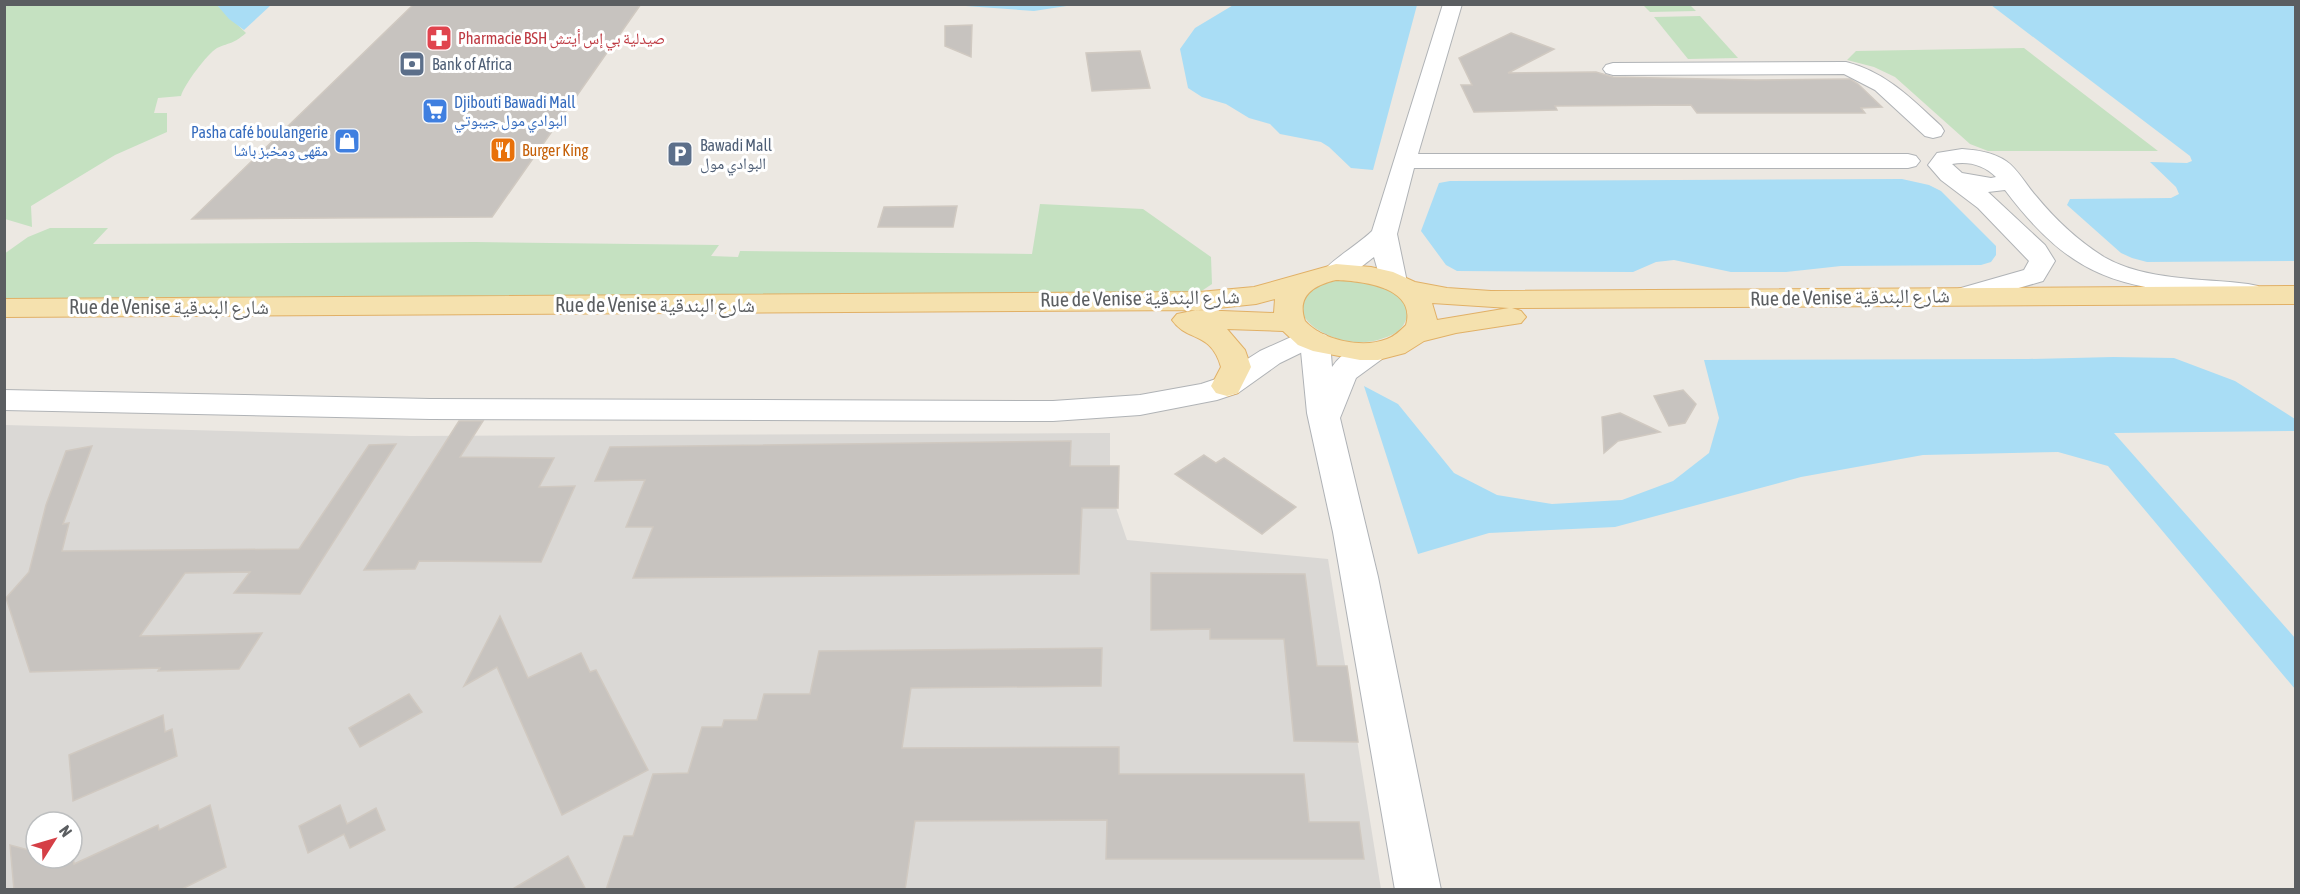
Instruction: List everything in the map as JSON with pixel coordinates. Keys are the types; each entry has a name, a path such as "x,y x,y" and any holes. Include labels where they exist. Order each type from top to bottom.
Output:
{"main road":[{"path":"1325,419 1339,376 1355,360 1371,352 1397,345 1419,329 1422,320 1417,301 1399,286 1366,274 1335,272 1302,282 1291,292 1287,303 1303,333 1315,368 1325,419 1341,482 1366,604 1418,890"},
{"name":"Rue de Venise شارع البندقية","path":"4,308 1199,302 1256,295 1302,282"},
{"name":"Rue de Venise شارع البندقية","path":"1399,286 1447,297 1491,300 1964,296 2288,300"},
{"name":"Rue de Venise شارع البندقية","path":"1412,335 1455,324 1512,317 2288,300"},
{"name":"Rue de Venise شارع البندقية","path":"4,327 1185,319 1303,333"},
{"path":"1185,319 1211,332 1230,348 1236,367 1227,386"},
{"path":"1303,333 1343,349 1371,352"}],"street":[{"path":"1399,286 1388,261 1384,234 1404,161 1454,4"},
{"path":"1613,69 1846,68 1866,74 1883,84 1933,131 1999,167 2030,207 2079,252 2117,273 2135,278 2288,300"},
{"path":"1933,131 1947,152 1951,171 1987,202 2036,251 2042,261 2034,275 1964,296"},
{"path":"1951,171 1961,156 1981,159"},
{"path":"1404,161 1908,161 1951,171 1992,186 2001,185 2007,181 2008,177"},
{"path":"1335,272 1365,252 1384,234"},
{"path":"4,400 477,409 1053,411 1176,400 1227,386 1303,333"}],"shaded area":[{"path":"5,425 411,436 1110,433 1110,490 1127,540 1328,559 1381,889 5,890"}],"green space":[{"path":"5,5 217,5 246,33 213,51 191,78 181,96 158,98 154,113 167,113 167,132 115,155 31,206 32,227 5,219"},
{"path":"1643,5 1690,5 1696,11 1650,12"},
{"path":"1700,16 1738,58 1688,59 1654,17"},
{"path":"2024,48 2158,151 1988,151 1970,144 1895,77 1874,67 1847,60 1856,51"},
{"path":"1040,204 1143,209 1211,257 1212,284 1194,296 5,302 4,254 28,237 50,228 108,228 93,244 475,242 719,245 711,256 738,257 740,251 1032,254"},
{"path":"1340,280 1374,285 1397,296 1405,303 1408,313 1402,327 1388,337 1360,342 1340,339 1322,332 1308,322 1301,310 1303,298 1315,288"}],"water":[{"path":"952,4 1073,5 1034,11"},
{"path":"1235,4 1417,5 1373,170 1351,168 1321,142 1280,134 1270,124 1249,118 1226,104 1202,97 1188,88 1180,49 1195,28"},
{"path":"217,5 271,5 244,30 229,19"},
{"path":"1991,5 2295,5 2295,261 2147,262 2121,253 2067,205 2070,199 2171,198 2179,194 2176,187 2150,162 2187,163 2192,161 2190,156"},
{"path":"1902,179 1929,185 1941,191 1996,246 1996,255 1991,262 1981,265 1841,266 1786,272 1731,272 1674,260 1656,262 1633,272 1457,271 1446,265 1421,231 1439,183 1450,181"},
{"path":"2174,358 2235,381 2295,419 2295,431 2114,433 2295,638 2295,689 2108,466 2058,452 1923,455 1801,477 1615,527 1489,533 1418,554 1364,386 1398,404 1454,473 1497,495 1552,504 1622,500 1673,481 1709,453 1719,418 1704,360"}],"building":[{"name":"Djibouti Bawadi Mall البوادي مول جيبوتي","path":"414,4 641,4 492,217 192,219"},
{"path":"972,25 971,57 945,46 945,26"},
{"path":"1511,33 1554,49 1508,73 1596,72 1613,77 1756,80 1850,79 1882,107 1861,108 1865,113 1697,113 1691,105 1555,106 1557,110 1474,112 1461,85 1472,85 1459,58"},
{"path":"1140,51 1150,88 1092,91 1086,53"},
{"path":"957,206 953,227 878,227 884,207"},
{"path":"1683,390 1696,404 1685,423 1669,426 1654,396"},
{"path":"1620,413 1660,432 1618,441 1604,453 1602,417"},
{"path":"459,421 483,421 460,457 554,458 539,487 575,486 541,562 419,561 415,569 364,570"},
{"path":"1071,441 1070,466 1119,466 1118,508 1082,508 1079,574 633,578 653,527 626,527 645,480 595,481 610,447"},
{"path":"396,444 300,594 234,593 250,572 185,573 140,636 262,633 239,669 158,671 160,668 30,672 6,598 29,572 46,505 66,451 92,446 63,524 69,523 62,551 299,549 369,445"},
{"path":"1204,455 1216,463 1224,458 1296,507 1262,534 1175,474"},
{"path":"1151,573 1305,574 1317,666 1347,666 1358,742 1294,741 1284,639 1210,639 1210,629 1151,630"},
{"path":"500,616 528,678 581,653 590,672 596,670 648,770 562,815 497,667 464,686"},
{"path":"1102,648 1101,686 911,688 902,748 1119,747 1119,774 1304,774 1309,822 1359,822 1364,859 1106,859 1107,820 915,821 905,890 606,890 624,836 633,836 653,774 688,773 702,727 722,727 724,720 757,720 764,694 810,694 819,651"},
{"path":"409,694 422,712 360,747 349,728"},
{"path":"163,715 165,732 172,729 177,756 73,801 69,755"},
{"path":"210,805 226,867 180,890 14,890 10,845 24,849 24,870 84,870 84,859 158,825 159,830"},
{"path":"340,805 347,824 376,808 385,830 350,848 344,834 308,853 299,826"},
{"path":"568,856 586,890 511,890"}],"place":[{"name":"Pharmacie BSH صيدلية بي إس أيتش","path":"439,38"},
{"name":"Bank of Africa","path":"412,64"},
{"name":"Djibouti Bawadi Mall البوادي مول جيبوتي","path":"435,111"},
{"name":"Pasha café boulangerie مقهى ومخبز باشا","path":"347,141"},
{"name":"Burger King","path":"503,150"},
{"name":"Bawadi Mall البوادي مول","path":"680,154"}]}
